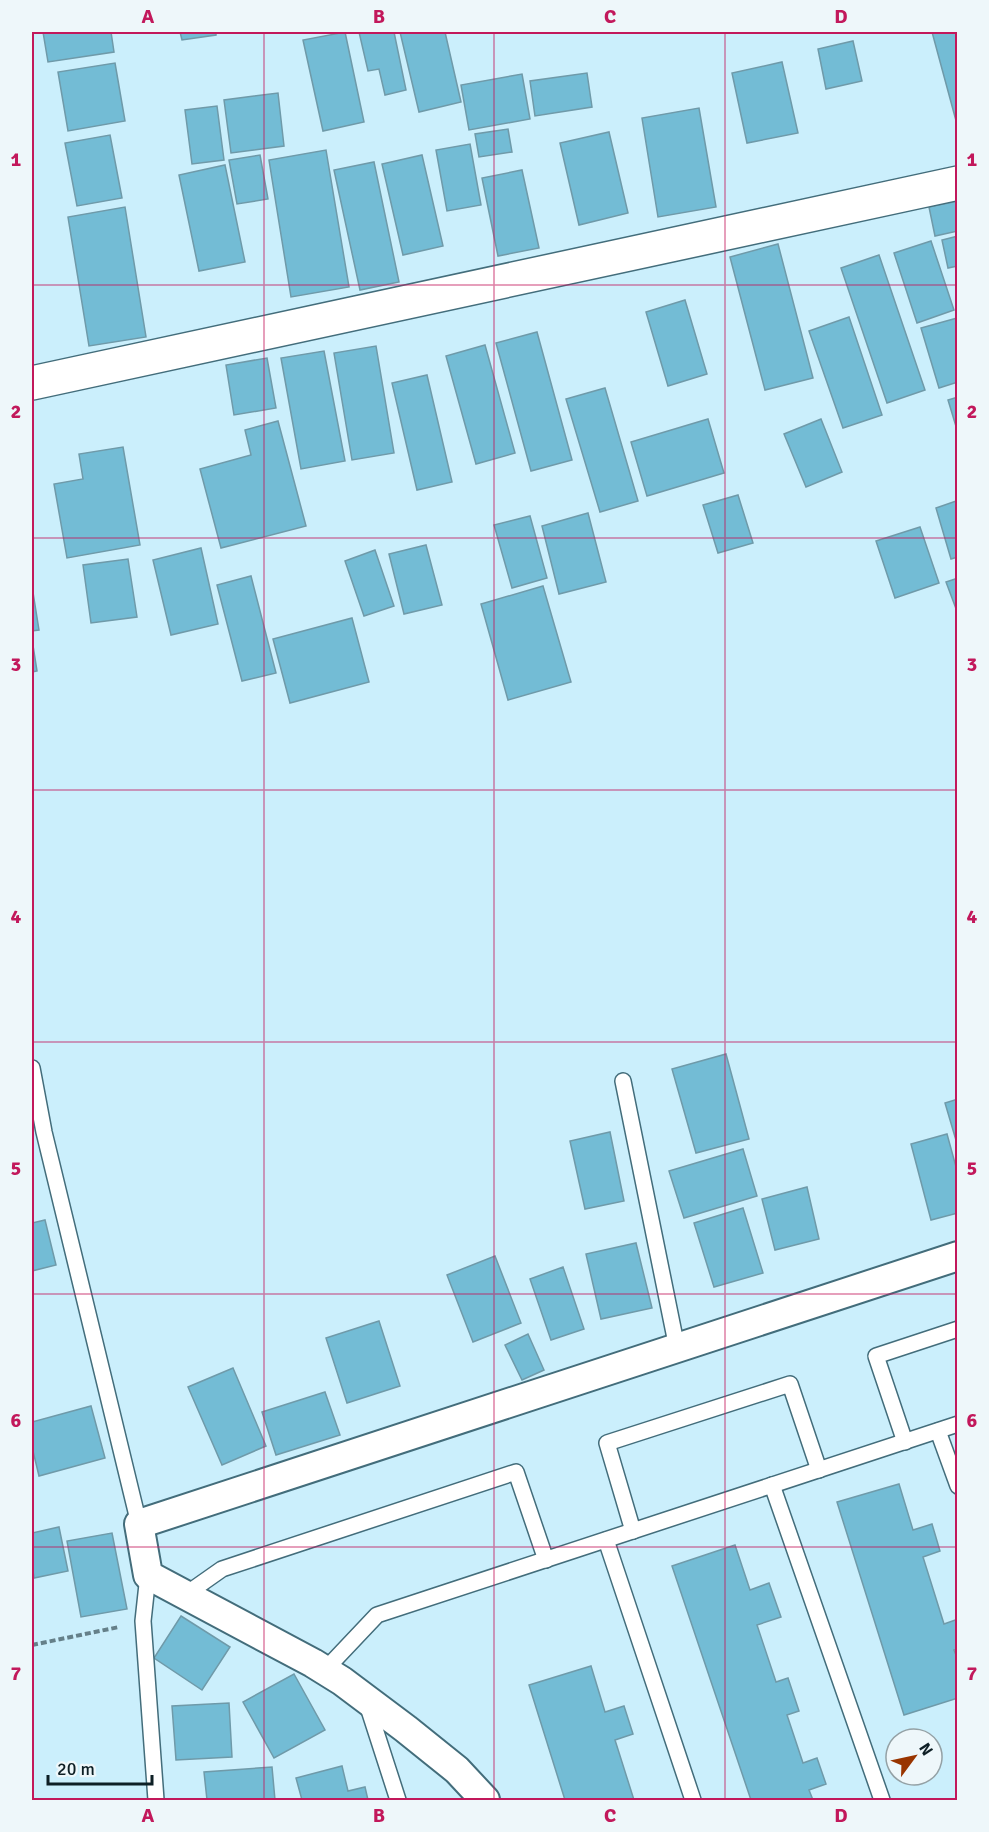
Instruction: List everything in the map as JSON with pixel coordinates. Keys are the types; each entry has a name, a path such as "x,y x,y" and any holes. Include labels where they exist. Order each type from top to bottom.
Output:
{"street":[{"path":"32,383 957,183"},
{"path":"485,1800 457,1770 342,1681 148,1575 139,1524 957,1256"}],"lane":[{"path":"32,1068 38,1133 139,1524"},
{"path":"623,1081 676,1348"},
{"path":"905,1442 876,1356 957,1329"},
{"path":"633,1531 607,1443 790,1384 819,1470"},
{"path":"325,1670 377,1615 957,1424"},
{"path":"938,1431 957,1486"},
{"path":"185,1595 222,1569 516,1472 546,1560"},
{"path":"772,1485 882,1800"},
{"path":"606,1540 693,1800"},
{"path":"148,1575 143,1622 156,1800"},
{"path":"367,1701 398,1800"}],"path":[{"path":"32,1645 143,1622"}],"building":[{"path":"43,32 111,32 114,52 48,62"},
{"path":"180,32 216,32 216,35 182,40"},
{"path":"345,32 364,122 323,131 303,40"},
{"path":"359,32 394,32 406,90 385,95 379,69 368,71"},
{"path":"400,32 445,32 461,102 419,112"},
{"path":"932,32 958,32 958,128"},
{"path":"853,41 862,81 826,89 818,49"},
{"path":"782,62 798,133 747,143 732,73"},
{"path":"115,63 125,121 68,131 58,72"},
{"path":"587,73 592,107 535,116 530,81"},
{"path":"522,74 530,119 469,130 461,85"},
{"path":"278,93 284,146 231,153 224,100"},
{"path":"217,106 224,160 192,164 185,110"},
{"path":"699,108 716,207 658,217 642,118"},
{"path":"508,129 512,152 479,157 475,134"},
{"path":"609,132 628,213 579,225 560,143"},
{"path":"110,135 122,198 77,206 65,143"},
{"path":"470,144 481,205 447,211 436,150"},
{"path":"326,150 349,287 291,297 269,160"},
{"path":"260,155 268,199 237,204 229,160"},
{"path":"422,155 443,246 403,255 382,164"},
{"path":"374,162 399,282 360,290 334,170"},
{"path":"225,165 245,262 199,271 179,175"},
{"path":"522,170 539,248 498,256 482,178"},
{"path":"958,201 958,231 935,236 929,207"},
{"path":"125,207 146,337 89,346 68,217"},
{"path":"958,236 958,266 948,268 942,240"},
{"path":"931,241 954,310 917,323 894,253"},
{"path":"778,244 813,378 765,390 730,257"},
{"path":"879,255 925,390 887,403 841,268"},
{"path":"685,300 707,374 668,386 646,312"},
{"path":"849,317 882,415 843,428 809,331"},
{"path":"957,318 958,382 939,388 921,328"},
{"path":"537,332 572,460 531,471 496,343"},
{"path":"485,345 515,453 476,464 446,356"},
{"path":"376,346 394,453 352,460 334,353"},
{"path":"324,351 345,461 301,469 281,358"},
{"path":"267,358 276,408 234,415 226,365"},
{"path":"427,375 452,482 417,490 392,383"},
{"path":"605,388 638,501 600,512 566,399"},
{"path":"958,397 958,433 948,400"},
{"path":"708,419 724,473 647,496 631,442"},
{"path":"821,419 842,472 806,487 784,434"},
{"path":"278,421 306,526 221,548 200,469 251,455 245,430"},
{"path":"123,447 140,545 67,558 54,484 83,479 79,454"},
{"path":"738,495 753,543 718,553 703,505"},
{"path":"956,501 958,557 951,559 936,508"},
{"path":"588,513 606,582 559,594 542,526"},
{"path":"530,516 547,578 512,588 494,525"},
{"path":"920,527 939,583 895,598 876,541"},
{"path":"426,545 442,605 404,614 389,554"},
{"path":"201,548 218,624 171,635 153,560"},
{"path":"375,550 394,606 364,616 345,561"},
{"path":"128,559 137,617 91,623 83,565"},
{"path":"251,576 276,673 242,681 217,585"},
{"path":"958,578 958,614 946,582"},
{"path":"32,586 39,630 32,631"},
{"path":"543,586 571,682 508,700 481,604"},
{"path":"352,618 369,682 290,703 273,639"},
{"path":"32,639 37,671 32,672"},
{"path":"726,1054 749,1139 696,1153 672,1069"},
{"path":"958,1099 958,1147 945,1103"},
{"path":"610,1132 624,1201 585,1209 570,1141"},
{"path":"947,1134 958,1174 958,1213 931,1220 911,1144"},
{"path":"743,1149 757,1196 684,1218 669,1171"},
{"path":"807,1187 819,1239 775,1250 762,1199"},
{"path":"743,1208 763,1273 714,1287 694,1223"},
{"path":"45,1220 56,1265 32,1271 32,1223"},
{"path":"636,1243 652,1308 601,1319 586,1254"},
{"path":"495,1256 521,1323 473,1342 447,1275"},
{"path":"563,1267 584,1329 551,1340 530,1279"},
{"path":"379,1321 400,1386 347,1403 326,1338"},
{"path":"528,1334 544,1370 522,1380 505,1345"},
{"path":"233,1368 266,1446 222,1465 188,1387"},
{"path":"325,1392 340,1435 276,1455 262,1412"},
{"path":"91,1406 105,1458 39,1476 32,1447 32,1422"},
{"path":"899,1484 913,1530 932,1524 940,1551 923,1557 944,1624 958,1619 958,1649 954,1650 958,1660 958,1698 904,1715 837,1502"},
{"path":"59,1527 68,1571 34,1578 32,1533"},
{"path":"112,1533 127,1609 81,1617 67,1541"},
{"path":"735,1545 750,1590 769,1583 781,1617 757,1625 776,1682 788,1678 799,1711 787,1715 803,1763 817,1758 826,1784 809,1790 813,1800 751,1800 672,1566"},
{"path":"181,1616 230,1647 202,1690 154,1658"},
{"path":"591,1666 605,1712 624,1706 633,1734 615,1740 634,1800 565,1800 529,1685"},
{"path":"294,1674 325,1730 274,1758 243,1702"},
{"path":"229,1703 232,1757 176,1760 172,1706"},
{"path":"342,1766 348,1791 365,1787 368,1800 302,1800 296,1778"},
{"path":"272,1767 275,1800 207,1800 204,1772"}]}
